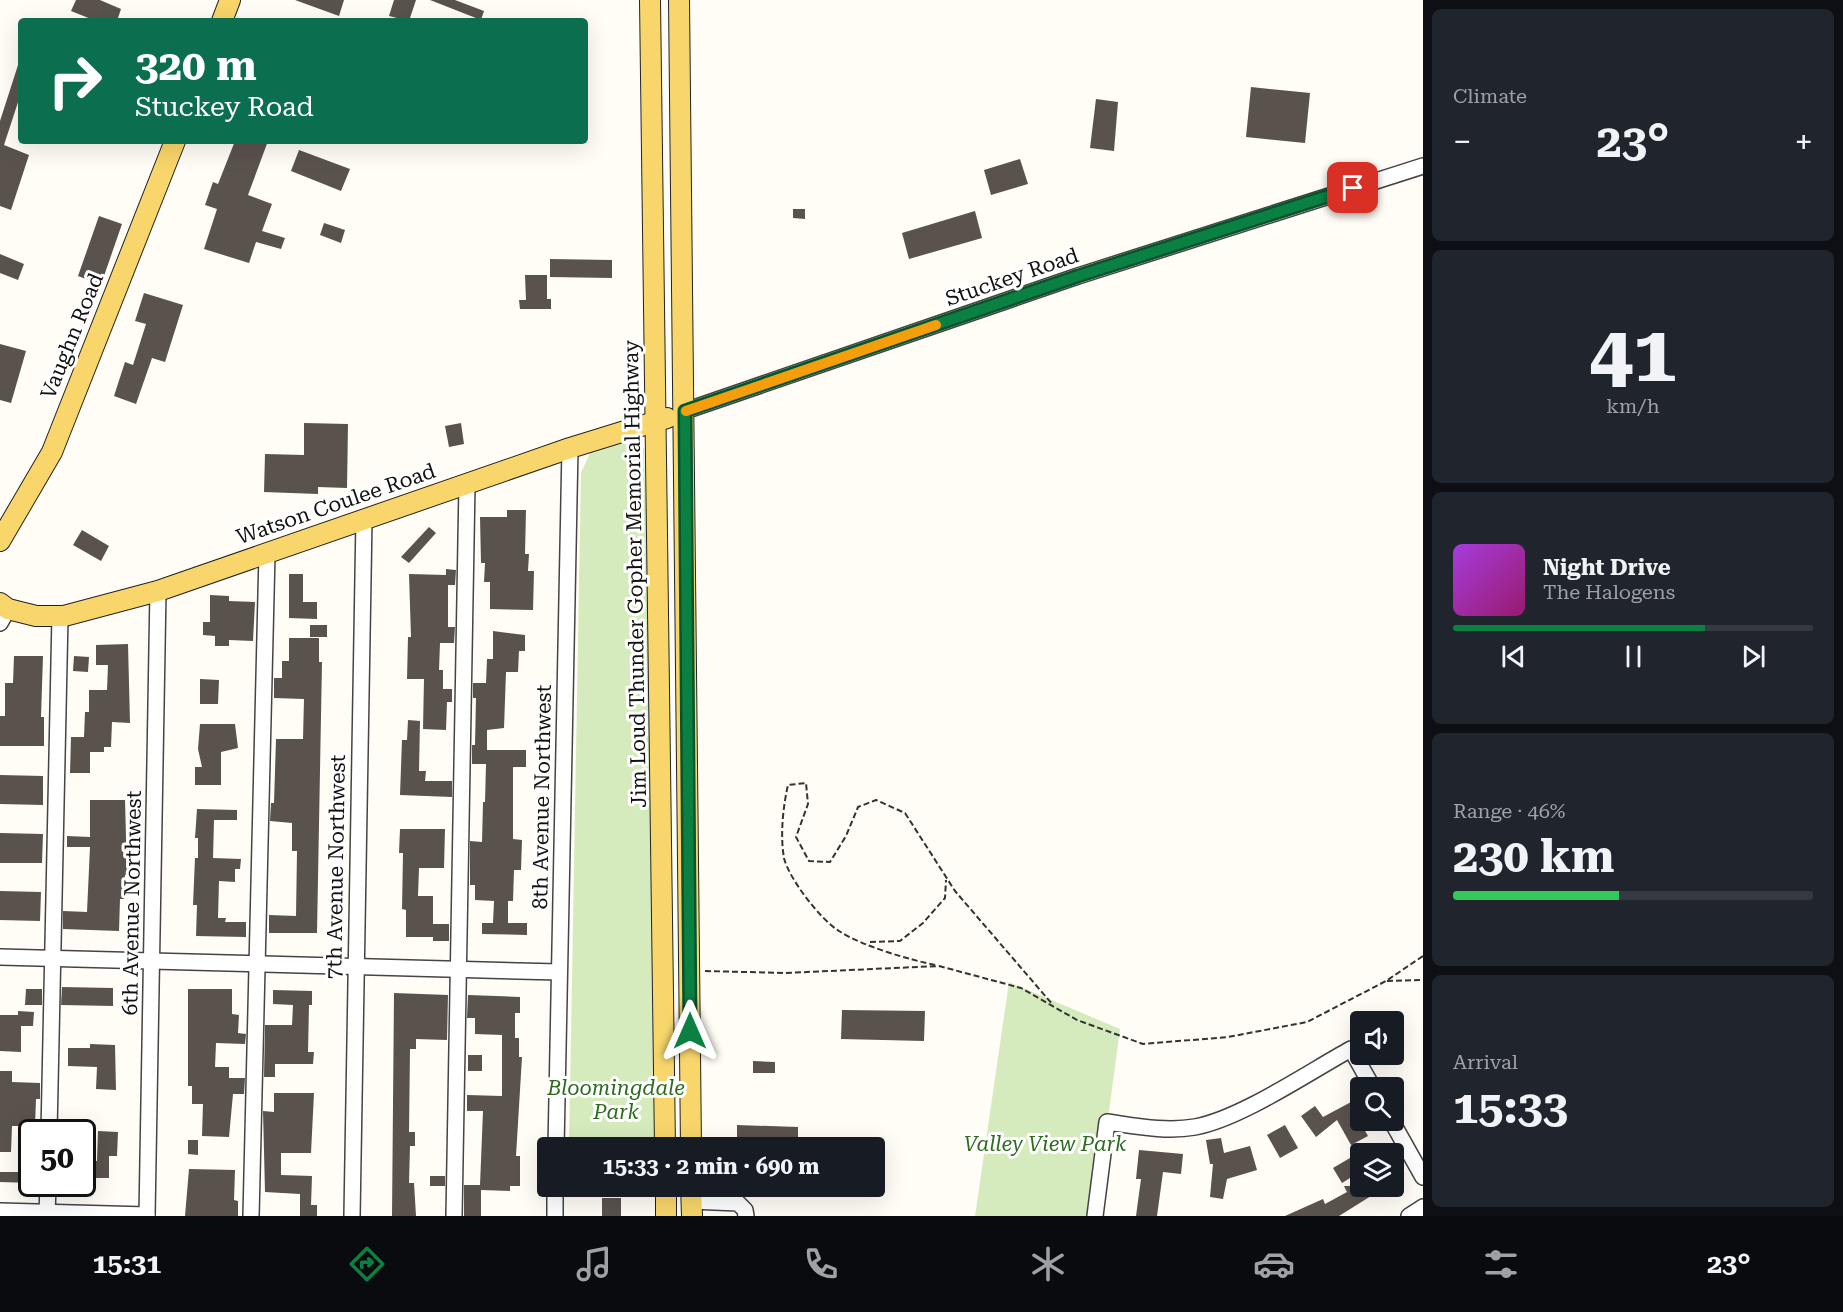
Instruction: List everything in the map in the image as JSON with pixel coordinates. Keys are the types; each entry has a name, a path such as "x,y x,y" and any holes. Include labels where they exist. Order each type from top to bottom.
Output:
{"main road":[{"path":"223,18 230,0"},
{"name":"Jim Loud Thunder Gopher Memorial Highway","path":"650,0 665,1137"},
{"path":"679,0 691,1137"},
{"name":"Vaughn Road","path":"0,541 52,452 174,144"},
{"name":"Watson Coulee Road","path":"3,612 60,616 158,591 467,483 685,411"},
{"path":"666,1197 666,1216"}],"street":[{"name":"Stuckey Road","path":"685,411 1078,276 1423,166"},
{"name":"8th Avenue Northwest","path":"556,1137 570,448"},
{"path":"454,1216 467,483"},
{"name":"7th Avenue Northwest","path":"352,1216 364,519"},
{"path":"251,1216 267,553"},
{"name":"6th Avenue Northwest","path":"147,1216 158,591"},
{"path":"49,1119 60,616"},
{"path":"0,957 153,959 559,972"},
{"path":"1095,1216 1107,1122 1163,1129 1196,1127 1236,1113 1351,1049 1367,1077"},
{"path":"1397,1131 1423,1177"},
{"path":"47,1214 48,1197"},
{"path":"555,1197 555,1216"},
{"path":"692,1201 738,1203 745,1210 746,1216"},
{"path":"1408,1216 1423,1207"},
{"path":"0,1211 147,1216"}],"path":[{"path":"1055,1007 946,877 905,813 876,800 858,807 846,836 830,862 809,861 796,837 808,804 806,783 788,784 783,806 784,859 808,901 838,931 902,958 1021,988 1077,1020 1143,1044 1228,1037 1307,1022 1386,981 1423,956"},
{"path":"867,943 900,941 923,923 945,898 946,877"},
{"path":"690,970 785,973 939,966"},
{"path":"1386,981 1423,980"}],"green space":[{"name":"Bloomingdale Park","path":"632,440 644,448 665,1137 569,1137 581,473 590,453"},
{"name":"Valley View Park","path":"1009,982 1120,1029 1095,1216 975,1216"}],"building":[{"path":"76,0 100,0 121,9 118,18 88,18 71,11"},
{"path":"295,0 344,0 339,16"},
{"path":"394,0 416,0 410,18 389,16"},
{"path":"430,0 455,0 484,11 482,18 476,18"},
{"path":"18,65 18,102 4,145 29,155 11,210 0,206 0,121"},
{"path":"1251,87 1310,93 1305,143 1246,137"},
{"path":"1096,99 1118,102 1114,151 1090,148"},
{"path":"234,144 267,144 248,195 272,204 262,231 285,238 281,249 256,242 249,263 204,249 217,209 205,205 213,182 218,184"},
{"path":"299,150 350,169 341,191 291,171"},
{"path":"1020,159 1028,184 991,195 984,170"},
{"path":"793,209 805,209 805,219 793,218"},
{"path":"975,211 982,238 909,259 902,233"},
{"path":"99,216 122,224 96,299 86,295 91,281 78,276"},
{"path":"324,223 345,230 341,243 320,235"},
{"path":"0,254 24,264 18,280 0,273"},
{"path":"550,259 612,260 612,278 550,277"},
{"path":"525,275 547,275 547,299 551,299 551,309 520,309 519,300 526,300"},
{"path":"144,293 183,305 165,362 152,358 136,404 114,396 125,362 133,365 146,324 135,321"},
{"path":"0,344 26,351 11,403 0,400"},
{"path":"304,423 348,424 347,488 318,487 318,494 264,492 265,454 304,455"},
{"path":"461,423 464,444 449,447 445,426"},
{"path":"507,510 526,510 525,554 529,554 528,571 534,571 533,610 490,609 490,582 484,582 485,563 481,563 480,517 507,517"},
{"path":"429,527 436,533 409,563 401,557"},
{"path":"82,530 109,546 101,561 73,545"},
{"path":"446,569 456,570 455,585 448,585 448,627 455,627 454,643 440,643 439,670 443,670 443,689 452,689 452,702 447,702 446,730 423,729 424,679 407,679 408,637 411,637 409,574 446,575"},
{"path":"289,574 303,574 303,602 317,602 317,619 289,618"},
{"path":"210,595 229,596 229,601 255,602 253,641 229,640 229,646 215,646 215,636 203,635 203,622 210,622"},
{"path":"310,625 327,625 327,637 310,637"},
{"path":"493,631 525,635 525,651 519,651 518,672 506,672 504,728 487,730 487,750 526,750 526,767 513,767 513,839 522,840 521,870 514,870 513,901 508,901 508,923 527,923 527,935 482,934 482,923 493,923 494,901 475,900 475,885 470,885 470,841 482,842 486,764 472,764 472,745 475,745 476,698 473,698 473,683 486,683 487,659 493,659"},
{"path":"289,638 319,638 319,662 322,662 317,933 269,933 269,915 296,916 297,851 292,851 292,823 270,821 271,803 274,803 276,739 303,739 304,699 274,698 274,678 282,678 282,661 289,661"},
{"path":"128,644 130,723 112,722 111,747 104,747 104,752 90,752 90,773 70,773 71,737 84,737 85,712 89,712 89,690 107,690 108,665 96,665 96,645"},
{"path":"14,656 43,656 41,717 44,717 44,746 0,746 0,716 5,716 5,683 13,683"},
{"path":"74,656 89,657 88,672 73,671"},
{"path":"200,679 219,680 218,704 200,704"},
{"path":"408,720 420,721 419,771 426,771 425,781 452,781 452,797 400,795 402,740 407,740"},
{"path":"200,724 235,724 238,748 221,752 221,785 195,785 195,767 202,767 198,749"},
{"path":"0,775 43,776 43,805 0,804"},
{"path":"90,800 125,800 127,875 125,875 124,899 120,899 119,931 63,929 63,911 87,912 90,847 67,847 67,836 90,837"},
{"path":"197,809 237,810 237,820 214,820 213,858 241,859 240,869 235,869 235,882 219,881 218,918 226,918 225,922 246,922 246,937 196,936 197,905 193,905 195,858 198,858 198,838 195,838"},
{"path":"400,829 445,829 444,868 419,868 418,896 433,896 433,924 449,924 449,941 433,941 433,937 406,937 406,910 402,909 403,853 399,853"},
{"path":"0,833 43,834 42,863 0,863"},
{"path":"0,891 41,892 40,921 0,920"},
{"path":"62,987 113,988 113,1006 61,1005"},
{"path":"26,989 42,989 42,1005 25,1005"},
{"path":"188,989 232,989 232,1014 239,1015 238,1033 246,1034 245,1044 216,1043 215,1067 229,1067 229,1078 245,1078 244,1094 233,1094 229,1137 202,1136 203,1104 192,1104 192,1086 188,1086"},
{"path":"273,990 312,991 312,1005 309,1005 308,1052 314,1052 313,1064 275,1064 275,1077 264,1077 265,1025 292,1025 293,1005 273,1004"},
{"path":"394,993 448,995 447,1040 416,1039 416,1049 410,1049 409,1132 415,1132 415,1146 410,1146 409,1183 414,1183 416,1216 392,1216"},
{"path":"468,995 520,997 520,1013 515,1013 515,1038 519,1038 519,1057 522,1057 516,1156 520,1156 520,1186 510,1186 510,1191 481,1190 481,1216 464,1216 464,1185 480,1185 483,1111 467,1111 467,1095 502,1096 502,1035 475,1034 475,1018 467,1018"},
{"path":"842,1010 925,1011 924,1041 841,1039"},
{"path":"18,1011 34,1012 33,1026 21,1026 21,1052 0,1051 0,1015 18,1015"},
{"path":"90,1044 115,1045 116,1090 96,1089 97,1067 68,1066 68,1048 90,1048"},
{"path":"468,1055 482,1055 482,1071 468,1071"},
{"path":"753,1061 775,1062 775,1073 753,1073"},
{"path":"0,1071 12,1071 12,1082 40,1083 40,1099 36,1099 35,1119 18,1119 18,1126 12,1126 11,1152 0,1152"},
{"path":"274,1093 314,1093 311,1153 281,1153 281,1175 312,1176 311,1205 317,1205 317,1216 300,1216 300,1194 265,1192 263,1111 274,1112"},
{"path":"1350,1103 1350,1131 1365,1131 1368,1136 1350,1143 1337,1120 1316,1137 1301,1116 1315,1106 1323,1117"},
{"path":"737,1125 798,1127 798,1137 737,1137"},
{"path":"1285,1125 1298,1148 1280,1158 1267,1135"},
{"path":"98,1131 118,1132 117,1156 109,1156 109,1178 96,1178"},
{"path":"1221,1138 1224,1153 1250,1146 1257,1170 1227,1179 1223,1199 1210,1197 1213,1164 1210,1164 1206,1140"},
{"path":"188,1140 198,1140 198,1155 188,1154"},
{"path":"1139,1150 1183,1154 1181,1174 1163,1172 1157,1216 1136,1216 1141,1179 1136,1179"},
{"path":"1350,1158 1350,1178 1342,1183 1333,1168"},
{"path":"189,1169 235,1170 234,1200 238,1201 238,1216 185,1216"},
{"path":"0,1172 18,1172 18,1183 0,1182"},
{"path":"430,1176 445,1176 445,1186 430,1186"},
{"path":"1344,1186 1350,1186 1350,1197 1369,1197 1339,1216 1285,1216 1323,1199 1325,1204 1347,1192"},
{"path":"602,1198 621,1198 621,1216 602,1216"}],"slow traffic":[{"path":"686,411 936,325"}],"route":[{"path":"690,1031 685,411 1078,276 1353,188"}]}
